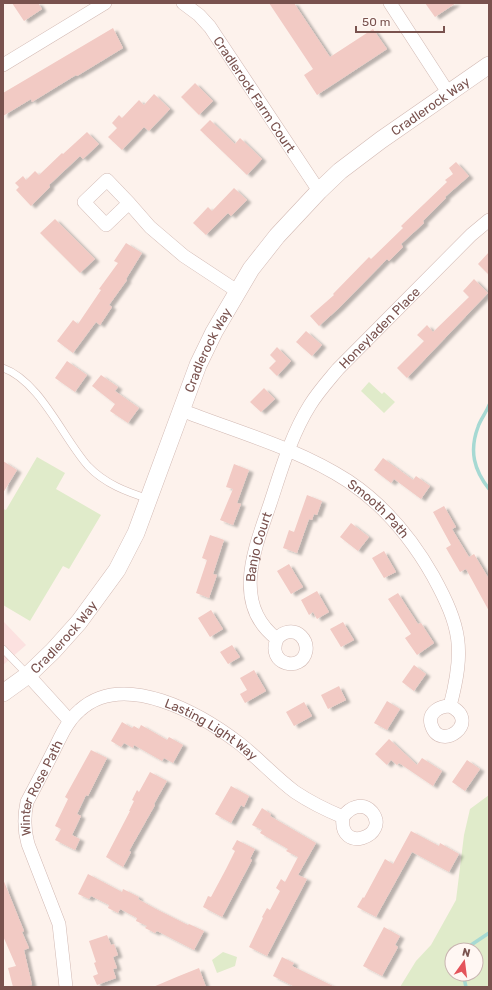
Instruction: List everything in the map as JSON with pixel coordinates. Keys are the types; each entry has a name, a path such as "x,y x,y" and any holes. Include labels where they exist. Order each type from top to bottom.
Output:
{"street":[{"name":"Cradlerock Farm Court","path":"184,3 199,15 210,27 319,191"},
{"path":"390,3 449,94"},
{"path":"3,65 98,5"},
{"name":"Cradlerock Way","path":"3,693 28,675 53,651 74,628 100,595 117,570 136,533 198,365 214,332 251,269 278,236 319,191 340,171 364,152 489,65"},
{"path":"129,203 150,227 184,256 237,291"},
{"name":"Honeyladen Place","path":"288,450 310,406 338,369 471,235 489,220"},
{"name":"Smooth Path","path":"181,410 288,450 333,472 363,492 392,518 419,553 447,601 457,630 460,647 459,662 450,706"},
{"name":"Banjo Court","path":"277,639 267,632 254,612 250,587 250,573 256,544 288,450"},
{"path":"28,675 69,720"},
{"name":"Lasting Light Way","path":"69,720 80,709 102,697 115,694 129,693 144,695 160,700 217,728 252,754 296,793 343,817"},
{"name":"Winter Rose Path","path":"66,987 59,924 28,844 25,833 25,812 27,802 69,720"}],"lane":[{"path":"3,368 17,376 38,396 88,466 117,488 149,500"},
{"path":"3,649 28,675"}],"shaded area":[{"path":"3,621 26,645 3,665"}],"green space":[{"path":"369,382 382,394 384,392 395,402 384,413 361,391"},
{"path":"37,457 65,473 56,489 101,515 69,569 63,566 30,621 3,605 3,509 6,510"},
{"path":"489,795 489,987 400,987 416,961 431,945 456,900 464,835 470,809"},
{"path":"223,952 237,957 235,966 217,973 212,960"}],"building":[{"path":"12,3 38,3 42,9 24,21"},
{"path":"269,3 294,3 330,57 373,29 387,49 317,95 304,75 313,69"},
{"path":"425,3 456,3 435,17"},
{"path":"113,28 123,48 32,102 31,99 3,116 3,93"},
{"path":"195,83 213,101 199,115 181,97"},
{"path":"154,94 170,109 149,131 144,127 122,150 108,137 117,128 112,123 119,115 122,118 139,100 144,105"},
{"path":"210,120 235,144 240,138 262,159 247,175 200,130"},
{"path":"87,132 99,144 83,159 80,156 49,185 50,187 31,206 16,190 19,187 15,183 23,176 26,180 35,171 39,175"},
{"path":"456,162 469,176 445,197 446,198 423,221 424,223 401,244 403,247 389,261 387,259 339,308 319,326 310,316 334,295 333,294 369,257 371,259 403,228 401,226 447,182 445,180 453,174 449,168"},
{"path":"234,188 247,200 231,216 228,213 206,235 193,223 208,207 212,211"},
{"path":"55,219 95,259 80,273 40,233"},
{"path":"126,243 142,253 126,279 127,280 109,305 112,307 100,325 96,322 73,353 57,341 73,320 78,324 101,290 99,289 118,263 114,261"},
{"path":"489,252 489,275 478,264"},
{"path":"474,279 488,293 407,378 397,368 424,341 417,335 427,325 433,332 469,297 463,291"},
{"path":"306,331 322,345 312,356 296,342"},
{"path":"277,347 291,361 277,376 269,368 276,361 270,355"},
{"path":"67,361 87,375 75,392 55,378"},
{"path":"101,375 118,387 115,391 139,408 128,423 110,411 115,404 92,386"},
{"path":"264,388 275,399 261,412 250,402"},
{"path":"383,458 413,480 416,476 430,486 421,499 394,479 391,483 374,470"},
{"path":"3,461 17,470 3,493"},
{"path":"234,464 249,470 237,503 241,504 233,525 220,520 233,489 226,487"},
{"path":"307,495 322,501 317,515 314,514 312,520 309,519 297,553 283,548 289,530 294,532"},
{"path":"444,506 456,527 452,529 469,557 474,554 489,579 489,611 466,569 460,572 446,548 451,545 433,512"},
{"path":"351,523 369,537 358,551 340,537"},
{"path":"210,535 224,540 213,574 217,575 209,598 196,593 207,560 202,558"},
{"path":"384,551 396,572 384,578 372,558"},
{"path":"289,564 303,587 291,594 277,571"},
{"path":"317,591 329,612 317,619 313,612 309,615 301,600"},
{"path":"398,593 418,624 421,623 434,643 417,655 405,638 411,634 388,599"},
{"path":"211,610 223,629 210,637 198,618"},
{"path":"343,622 354,640 341,647 330,629"},
{"path":"232,645 240,657 228,664 220,652"},
{"path":"414,665 426,674 414,691 402,682"},
{"path":"254,670 266,691 245,703 240,694 247,690 240,678"},
{"path":"339,686 346,700 328,709 321,695"},
{"path":"387,701 400,709 387,730 374,723"},
{"path":"304,702 312,716 294,726 286,712"},
{"path":"122,722 132,728 134,726 139,729 141,725 167,740 169,737 183,745 173,763 164,758 162,761 134,745 133,748 124,743 121,747 111,741"},
{"path":"389,739 417,765 422,758 442,771 433,786 399,763 397,765 391,760 387,765 375,754"},
{"path":"91,750 107,758 77,814 81,816 72,835 80,839 75,850 55,840 61,829 55,826 68,799 65,797"},
{"path":"467,760 480,769 465,791 452,782"},
{"path":"150,772 167,781 129,851 131,852 123,867 106,857 130,811 134,801 132,800 137,790 139,792"},
{"path":"231,786 249,796 244,807 241,805 231,823 215,814"},
{"path":"262,808 271,814 270,816 316,843 298,875 307,879 267,956 249,947 263,918 262,917 267,908 270,910 280,891 276,888 281,879 285,882 298,857 286,851 288,849 260,833 262,830 252,825"},
{"path":"411,831 439,846 440,843 459,854 449,872 412,852 376,917 357,907 363,897 364,898 385,859 393,864"},
{"path":"237,840 255,849 250,859 252,860 222,917 203,907 208,896 211,897 226,869 235,851 232,849"},
{"path":"88,874 122,892 123,889 139,897 138,899 156,909 188,925 189,924 204,931 194,950 157,931 155,933 145,928 147,926 136,921 137,918 120,909 118,913 108,908 109,905 91,896 89,899 78,894"},
{"path":"3,879 24,931 22,932 29,948 24,950 32,985 27,986 28,987 13,987 8,968 16,966 3,936"},
{"path":"384,927 400,936 395,945 398,947 382,976 363,966"},
{"path":"107,935 111,945 114,944 118,955 113,957 117,968 113,969 116,978 97,985 93,976 98,974 94,963 96,962 89,941"},
{"path":"282,957 294,963 292,966 335,987 295,987 273,976"},
{"path":"199,968 206,987 153,987 179,976"}],"waterway":[{"path":"489,405 478,427 474,444 474,460 480,475 489,489"},
{"path":"476,942 489,933"},
{"path":"465,982 466,987"}]}
